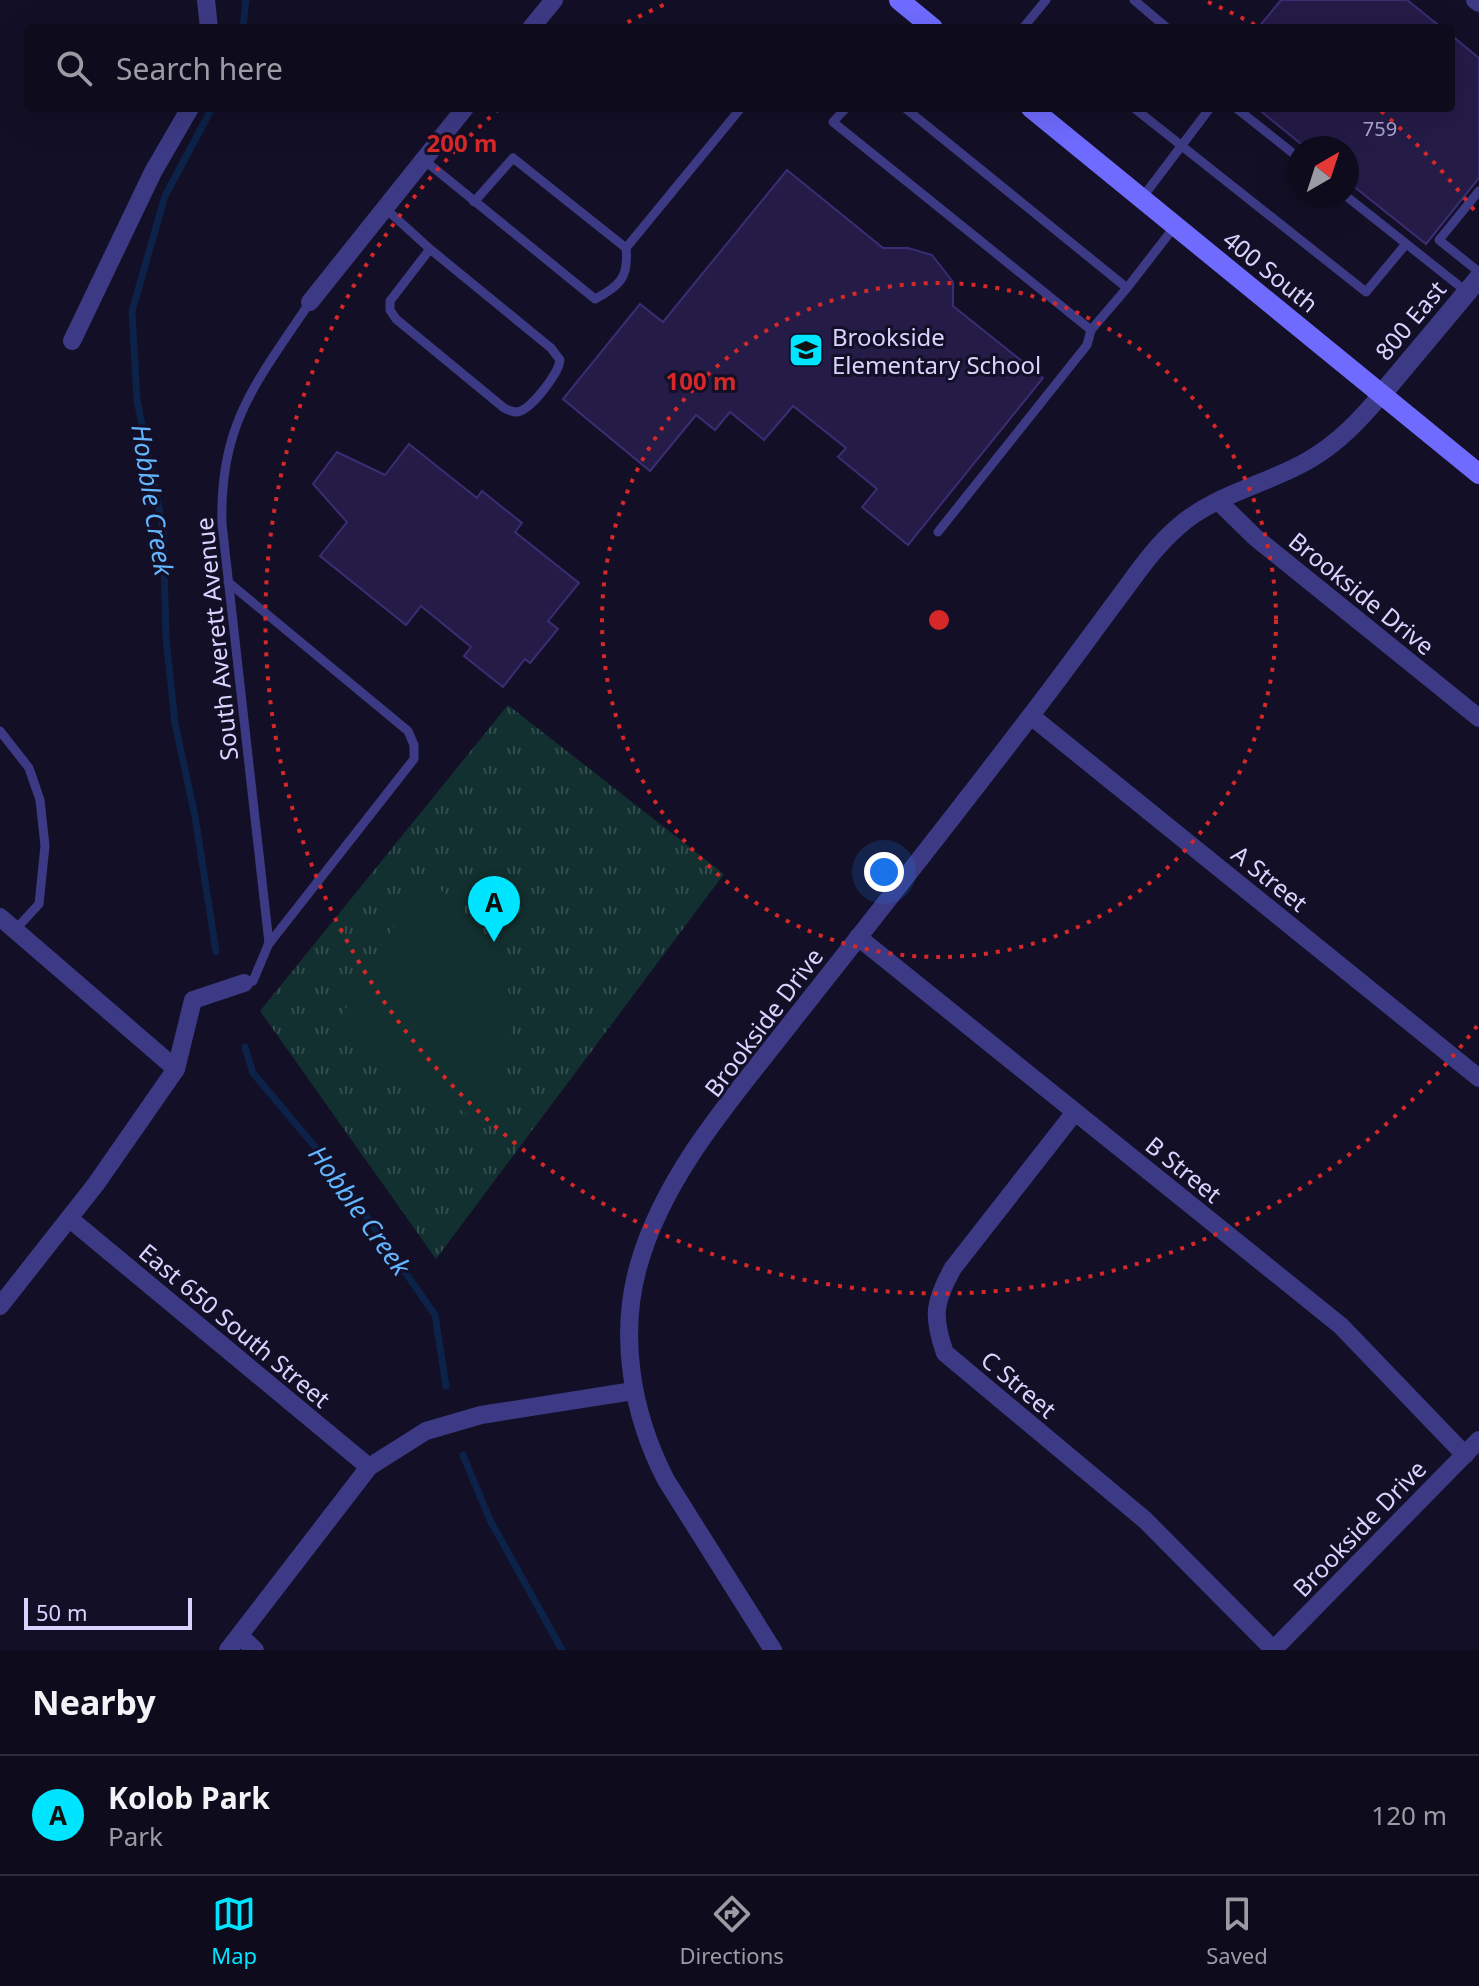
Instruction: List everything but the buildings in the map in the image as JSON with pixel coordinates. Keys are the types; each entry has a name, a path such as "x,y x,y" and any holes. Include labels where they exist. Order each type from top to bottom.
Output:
{"main road":[{"path":"899,0 920,24"},
{"name":"400 South","path":"1036,112 1479,474"}],"street":[{"path":"206,0 209,24"},
{"path":"534,24 554,0"},
{"path":"72,341 153,172 188,112"},
{"path":"310,302 462,112"},
{"name":"800 East","path":"1381,395 1475,281"},
{"name":"Brookside Drive","path":"773,1650 666,1480 657,1463 633,1391 628,1346 638,1266 665,1197 677,1175 1031,716 1151,555 1180,524 1309,460 1350,432 1381,395"},
{"name":"Brookside Drive","path":"1219,502 1256,538 1479,718"},
{"name":"A Street","path":"1031,716 1479,1078"},
{"path":"0,917 176,1069"},
{"name":"B Street","path":"858,937 1341,1326 1465,1455"},
{"path":"2,1300 70,1219 176,1069 193,1000 244,983"},
{"name":"C Street","path":"1075,1112 953,1268 938,1294 935,1325 945,1353 1145,1520 1273,1650"},
{"name":"East 650 South Street","path":"70,1219 369,1467"},
{"path":"255,1650 234,1643 369,1467 426,1431 453,1423 481,1415 633,1391"},
{"name":"Brookside Drive","path":"1273,1650 1479,1440"}],"lane":[{"path":"1029,24 1046,0"},
{"path":"1134,0 1162,24"},
{"path":"424,160 595,299 622,280 627,264 626,248 738,112"},
{"path":"842,112 833,122 1091,330"},
{"path":"910,112 1127,288"},
{"path":"1139,112 1366,292 1406,244"},
{"path":"1141,199 1207,112"},
{"path":"1241,112 1287,148"},
{"path":"474,202 513,158 626,248"},
{"path":"1475,281 1439,240 1479,191"},
{"path":"1359,206 1406,244 1475,281"},
{"path":"386,209 551,348 560,360 559,371 526,409 516,413 504,408 396,319 390,310 390,301 430,249"},
{"path":"938,532 1087,345 1091,330 1175,226"},
{"name":"South Averett Avenue","path":"244,983 253,981 268,945 267,910 228,582 221,492 225,460 246,399 310,302"},
{"path":"228,582 408,731 414,745 414,759 268,945"},
{"path":"0,731 29,768 40,800 45,846 39,904 15,930"}],"green space":[{"path":"508,705 724,874 436,1259 260,1011"},
{"path":"423,877 458,903 497,954 513,1006 506,1081 486,1126 333,1030"}],"waterway":[{"name":"Hobble Creek","path":"243,24 246,0"},
{"name":"Hobble Creek","path":"210,112 165,196 132,311 137,400 163,528 166,637 175,724 195,816 216,952"},
{"name":"Hobble Creek","path":"245,1047 253,1073 332,1167 435,1315 446,1386"},
{"name":"Hobble Creek","path":"463,1455 490,1520 562,1650"}],"place":[{"name":"Brookside Elementary School","path":"806,350"},
{"name":"Kolob Park","path":"494,942"}]}
